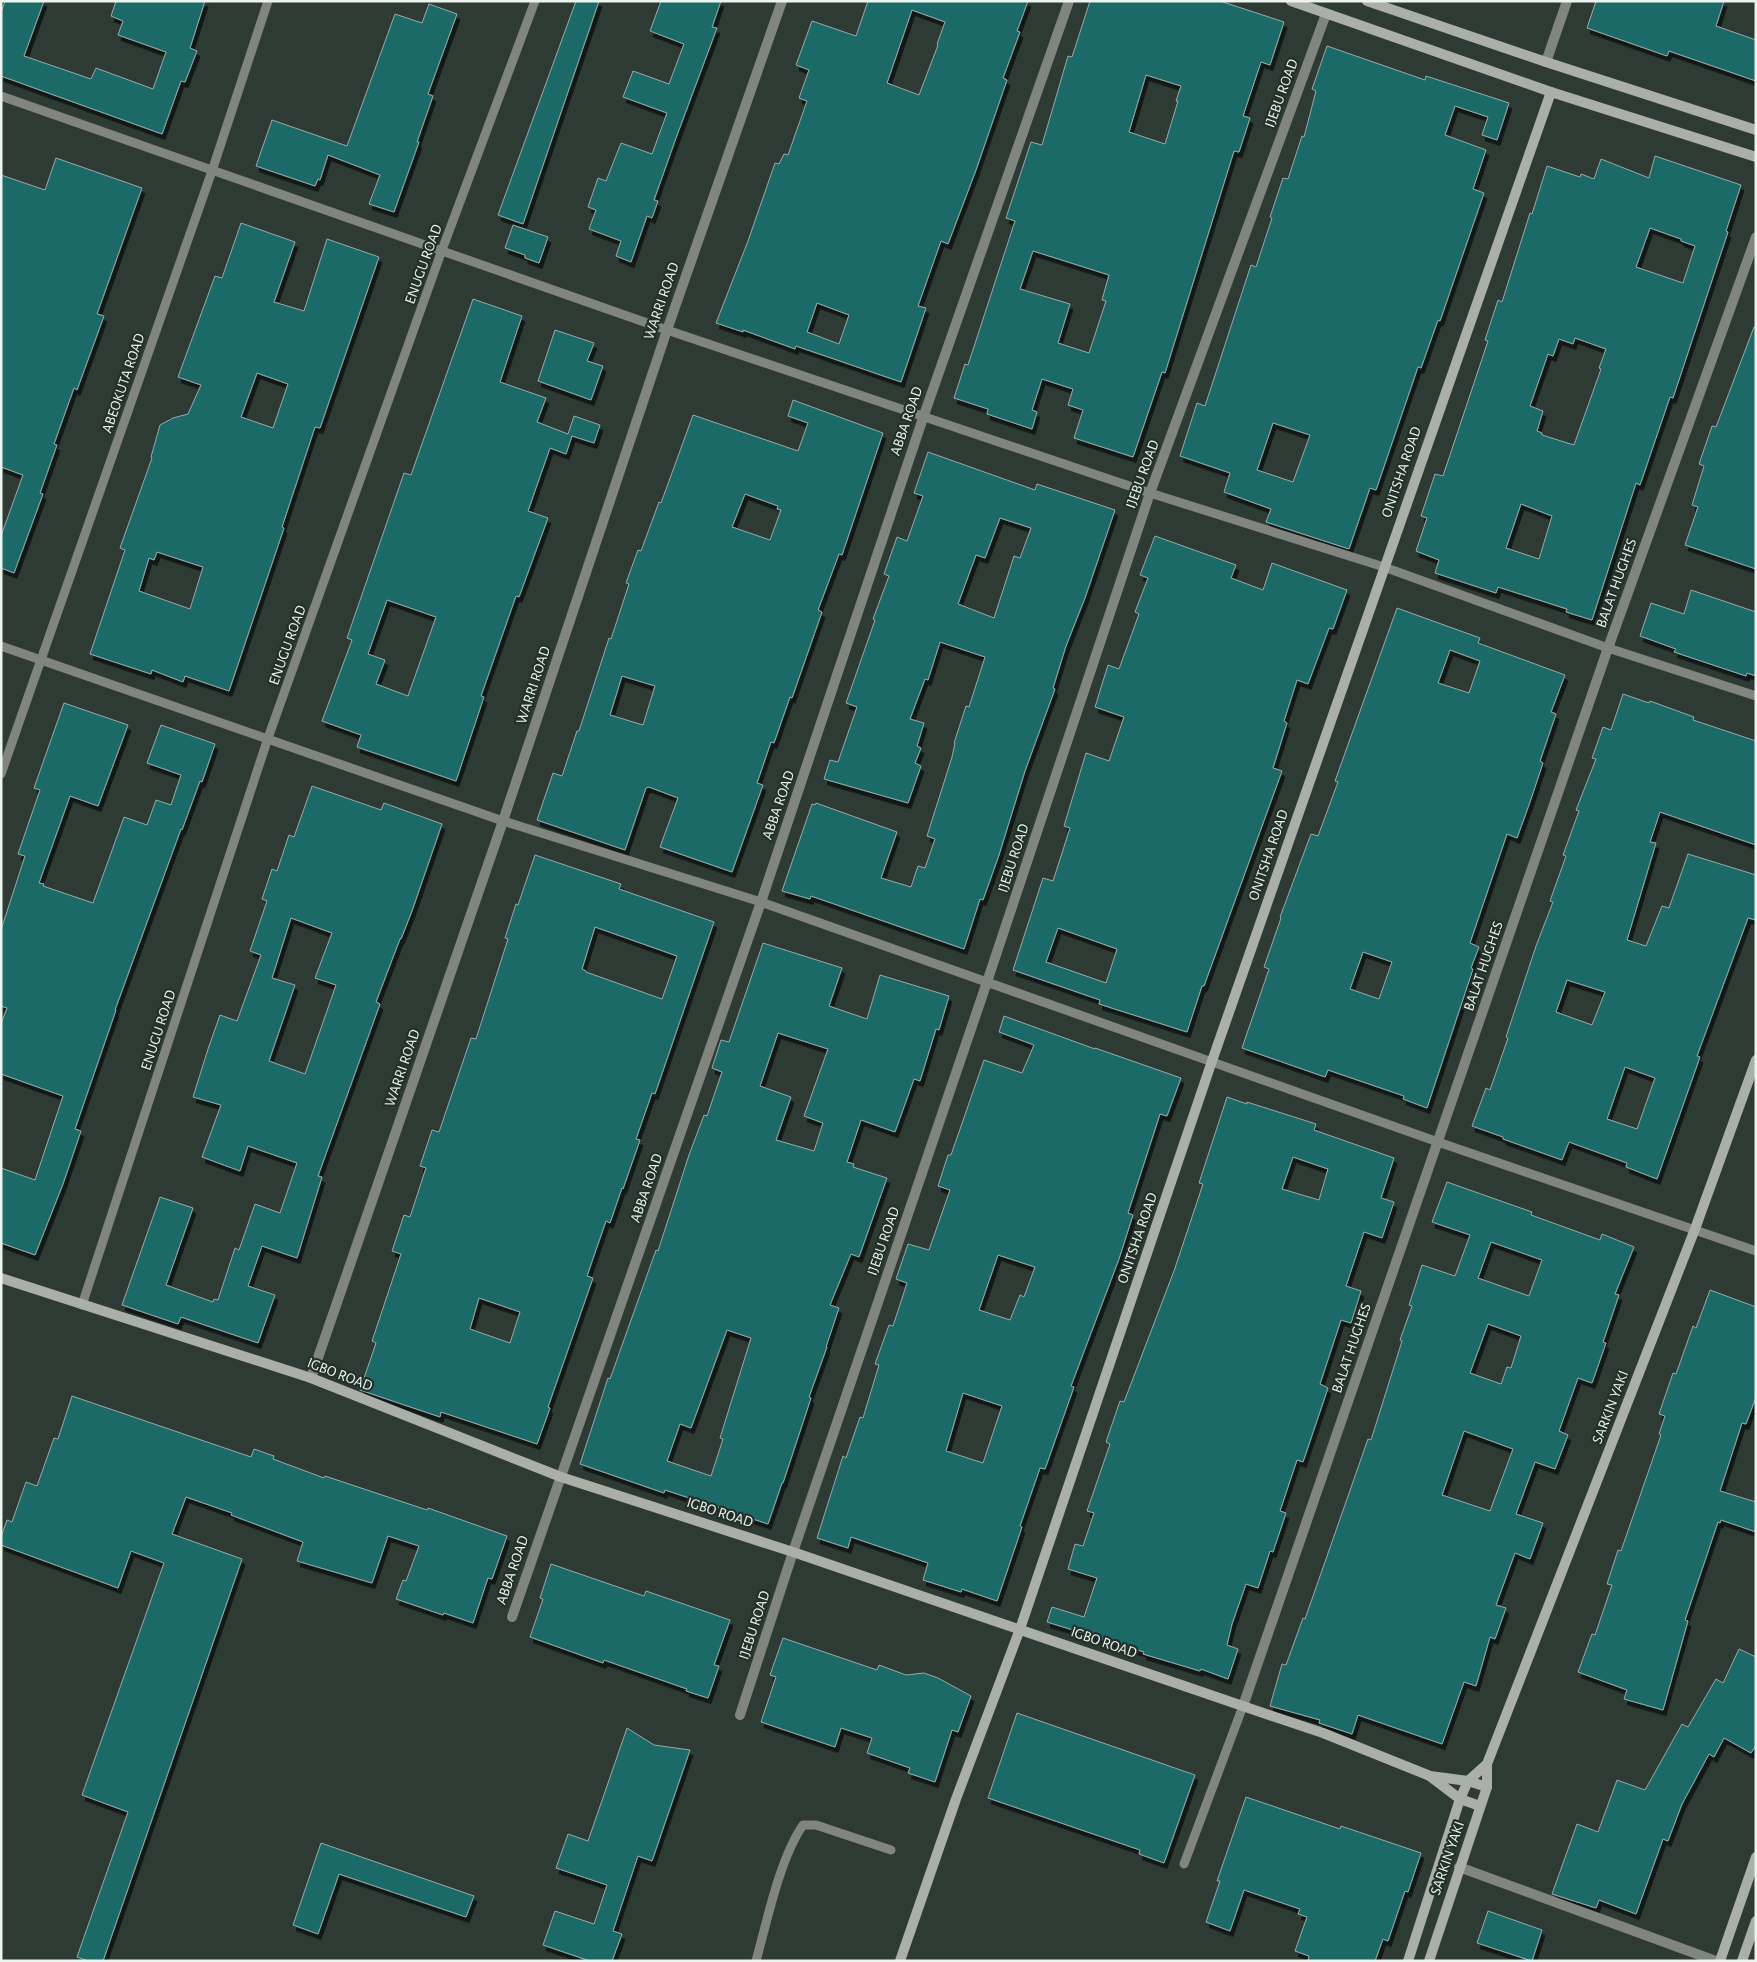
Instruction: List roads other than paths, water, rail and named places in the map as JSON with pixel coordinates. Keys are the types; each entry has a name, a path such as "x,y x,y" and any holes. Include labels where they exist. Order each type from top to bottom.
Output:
{"street":[{"name":"WARRI ROAD","path":"311,1378 503,821 667,330 782,1"},
{"name":"ABBA ROAD","path":"512,1617 761,902 924,415 1068,1"},
{"path":"1290,1 1551,92 1756,157"},
{"path":"1367,1 1546,62 1756,130"},
{"path":"1546,62 1567,1"},
{"name":"IJEBU ROAD","path":"740,1715 793,1552 987,982 1150,492 1326,14"},
{"name":"ONITSHA ROAD","path":"900,1961 956,1799 1020,1629 1212,1061 1551,92"},
{"name":"BALAT HUGHES","path":"1243,1706 1608,648 1756,237"},
{"name":"SARKIN YAKI","path":"1429,1961 1487,1787 1487,1764 1695,1229 1756,1060"},
{"name":"IGBO ROAD","path":"1,1278 311,1378 561,1477 793,1552 1323,1733 1430,1776 1468,1781 1487,1787"},
{"name":"SARKIN YAKI","path":"1468,1781 1487,1764"},
{"name":"IGBO ROAD","path":"1430,1776 1460,1799 1480,1806"},
{"path":"1408,1961 1460,1799 1468,1781"},
{"path":"1460,1868 1718,1961 1756,1857"},
{"path":"1742,1961 1756,1921"}],"lane":[{"name":"ABEOKUTA ROAD","path":"1,774 212,170 268,1"},
{"name":"ENUGU ROAD","path":"82,1305 268,738 442,250 535,1"},
{"path":"1,96 667,330 1150,492 1384,567 1608,648 1756,696"},
{"path":"1,646 503,821 761,902 1438,1142 1756,1251"},
{"path":"1184,1864 1243,1706"},
{"path":"756,1961 777,1885 795,1835 802,1825 816,1825 891,1850"}]}
